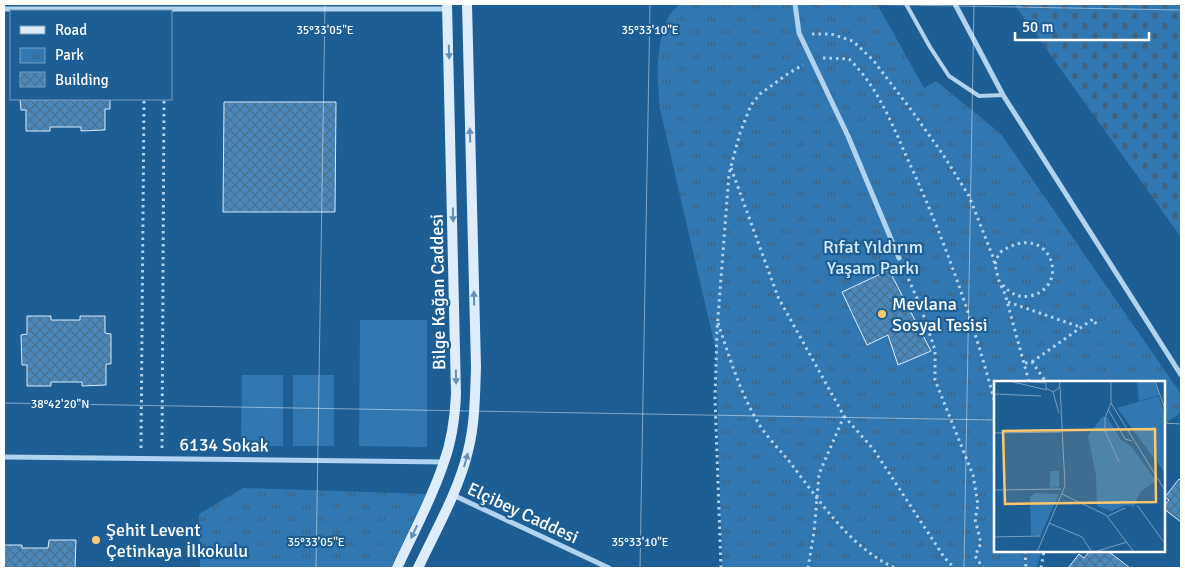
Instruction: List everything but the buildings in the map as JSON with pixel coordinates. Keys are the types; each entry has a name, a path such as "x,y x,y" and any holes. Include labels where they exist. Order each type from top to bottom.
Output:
{"street":[{"name":"Bilge Kağan Caddesi","path":"418,568 463,471 472,435 476,367 466,4"},
{"path":"795,4 799,33 848,136 899,258"},
{"path":"955,4 1003,95 1181,375"},
{"name":"Bilge Kağan Caddesi","path":"397,568 436,485 444,462 451,438 456,394 447,6"},
{"path":"4,9 447,6"},
{"name":"6134 Sokak","path":"4,456 444,462"},
{"name":"Elçibey Caddesi","path":"452,495 609,568"}],"lane":[{"path":"906,4 949,76 979,96 1003,95"}],"path":[{"path":"799,33 831,34 853,41 874,60 944,156 969,196 995,264 1029,381"},
{"path":"141,458 144,100"},
{"path":"161,458 164,100"},
{"path":"721,568 716,416 717,322 731,168 778,297 844,416 874,450 938,549 954,568"},
{"path":"995,264 999,253 1015,243 1025,242 1034,244 1042,249 1050,256 1053,265 1049,283 1044,290 1036,294 1018,296 1010,293 999,281"},
{"path":"899,258 920,305 935,350 935,380 973,475 978,505 975,519 981,544 975,556 983,568"},
{"path":"1007,302 1080,328"},
{"path":"1024,363 1032,362 1093,319 1098,327"},
{"path":"717,322 732,365 756,420 845,532 886,564 896,568"},
{"path":"1032,362 1045,381"},
{"path":"808,568 814,532 819,474 844,416"},
{"path":"1025,552 1026,568"},
{"path":"1041,568 1044,552"}],"green space":[{"name":"Rıfat Yıldırım Yaşam Parkı","path":"679,4 877,4 924,88 936,81 1001,134 1181,394 1181,413 1165,423 1165,381 994,381 994,552 1042,552 1036,568 722,568 716,351 660,109 659,50 664,27 671,13"},
{"path":"1014,4 1181,4 1181,237"},
{"path":"360,320 427,320 427,447 359,446"},
{"path":"242,375 283,375 283,446 241,446"},
{"path":"293,375 334,375 334,446 293,446"},
{"path":"243,488 426,494 391,568 200,568 199,514"}],"place":[{"name":"Mevlana Sosyal Tesisi","path":"882,314"},
{"name":"Şehit Levent Çetinkaya İlkokulu","path":"96,540"}]}
